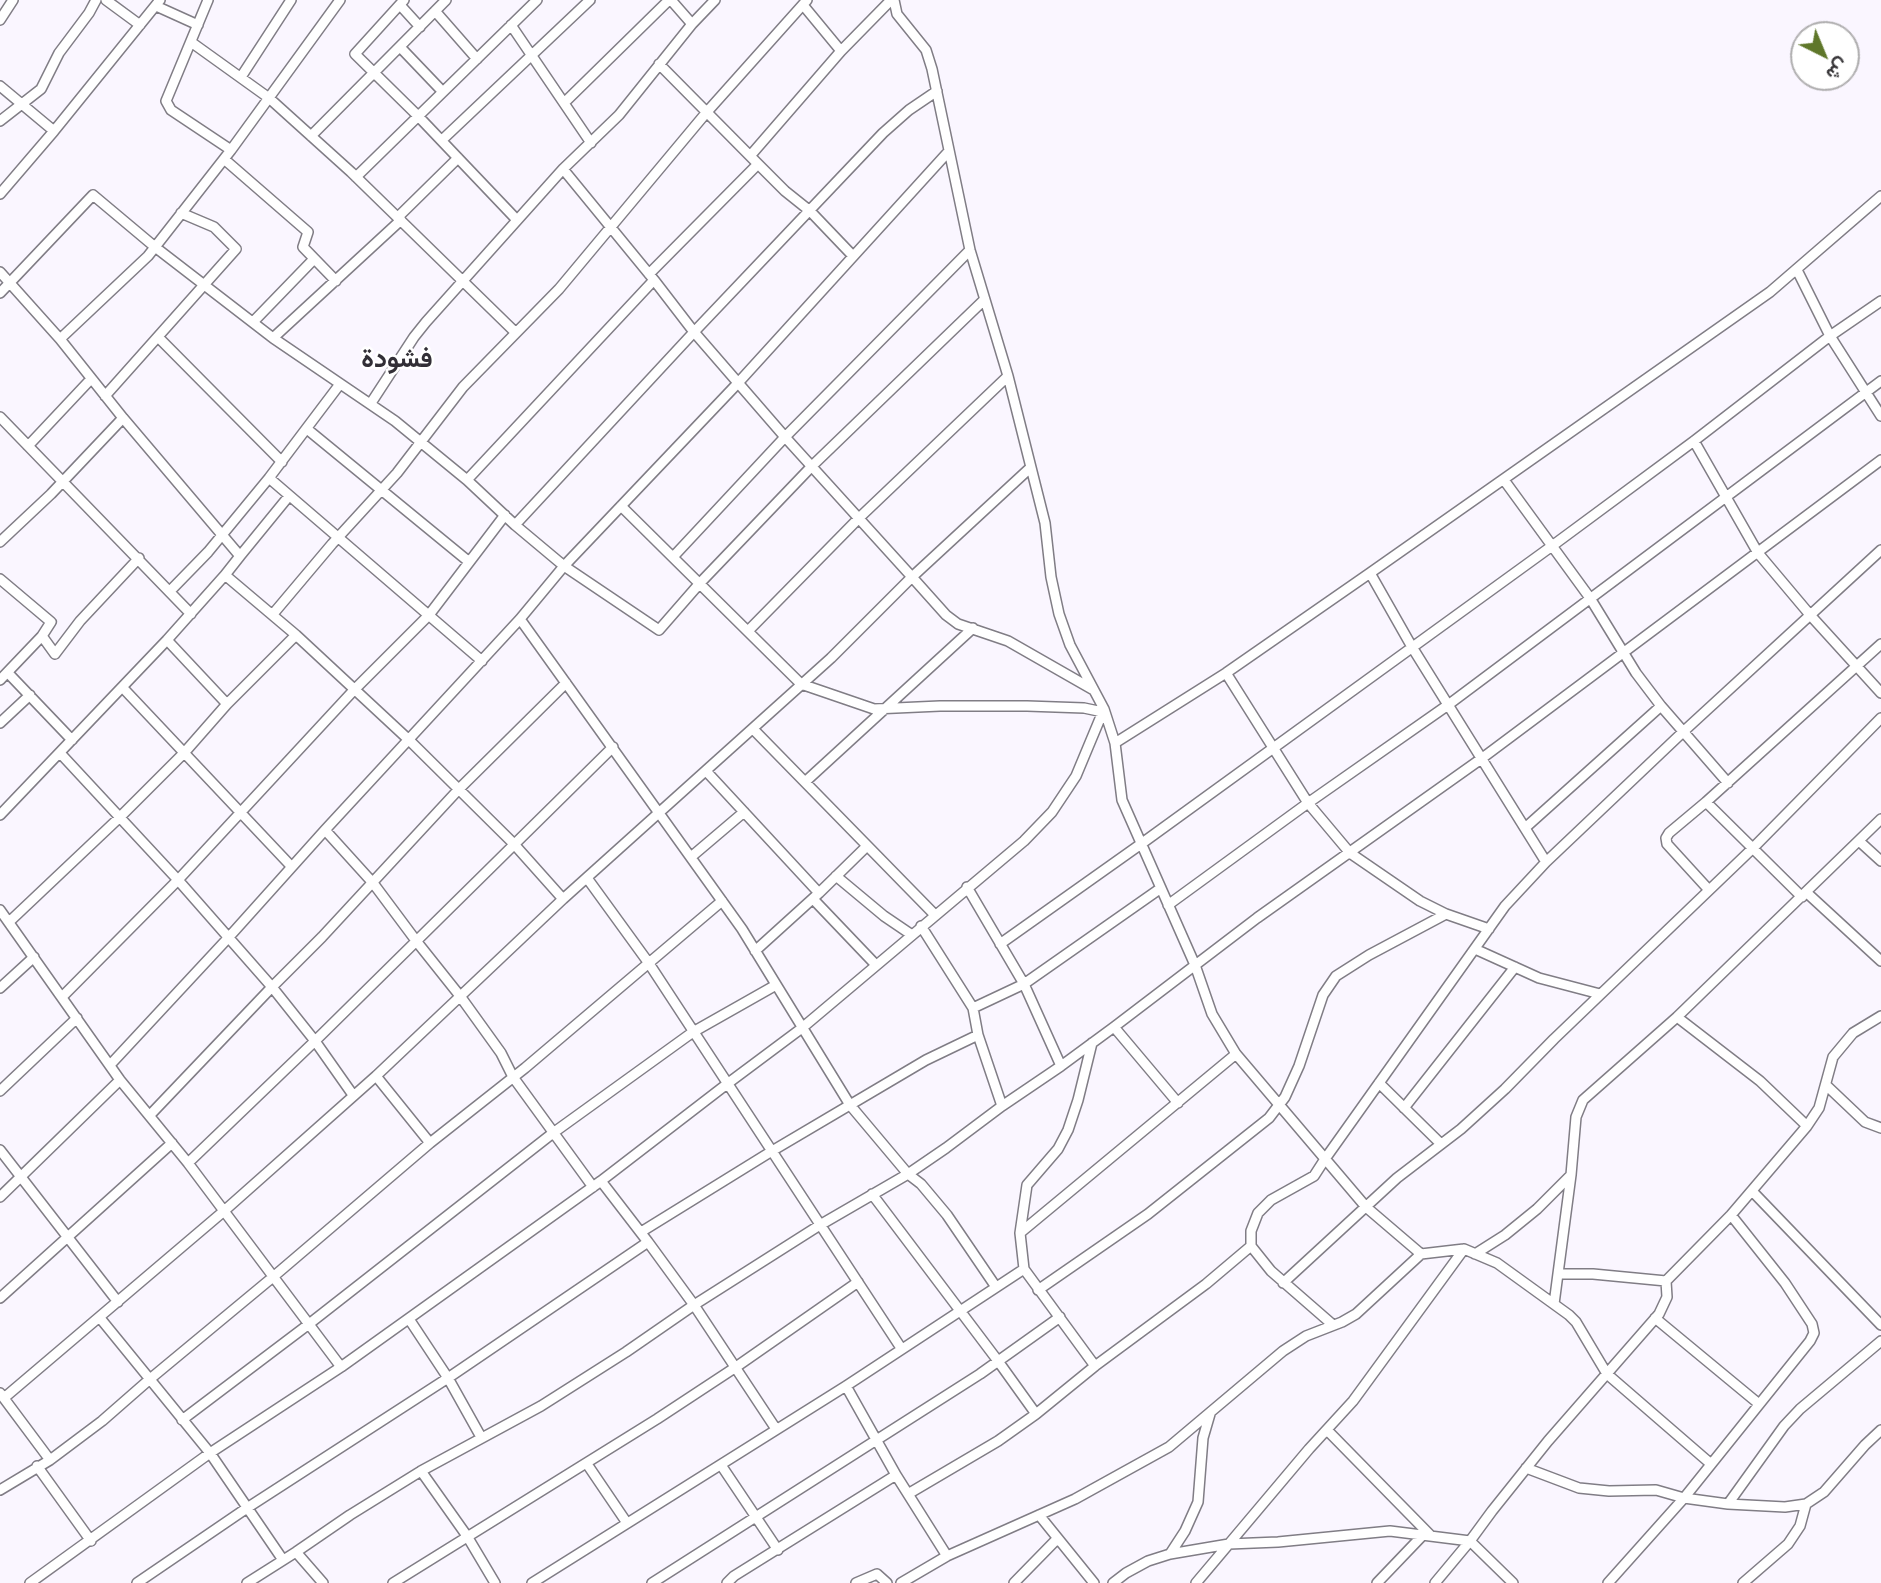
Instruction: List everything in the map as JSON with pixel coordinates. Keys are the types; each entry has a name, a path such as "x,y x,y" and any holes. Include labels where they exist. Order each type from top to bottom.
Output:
{"street":[{"path":"0,20 13,0"},
{"path":"0,121 41,89 59,53 96,0"},
{"path":"106,0 140,25"},
{"path":"208,0 166,101 167,107 231,150"},
{"path":"241,77 291,0"},
{"path":"60,339 142,263 231,150 340,0"},
{"path":"311,136 446,0"},
{"path":"356,177 537,0"},
{"path":"442,141 590,0"},
{"path":"564,103 670,0 692,24"},
{"path":"371,403 414,337 563,169 619,115 692,24 715,0"},
{"path":"750,156 841,51 892,0 897,14 926,50 932,69 970,250 1008,376 1045,523 1051,577 1059,614 1070,645 1104,711 1115,743 1122,800 1195,965 1212,1014 1236,1054 1366,1207 1421,1254"},
{"path":"420,27 402,2 355,54 517,220"},
{"path":"273,614 382,490 463,387 559,289 706,113 805,2 841,51"},
{"path":"0,194 158,3 198,25"},
{"path":"435,11 477,59"},
{"path":"511,25 590,143"},
{"path":"191,42 269,98 356,177 516,332"},
{"path":"400,47 443,92"},
{"path":"659,64 853,256"},
{"path":"0,86 54,131"},
{"path":"515,525 894,122 936,90"},
{"path":"110,1065 482,661 564,566 738,383 949,151"},
{"path":"273,338 400,219 458,158"},
{"path":"224,159 308,232 303,247 336,281"},
{"path":"467,480 758,164"},
{"path":"563,169 694,332 946,615 958,624 1008,641 1094,690"},
{"path":"0,293 93,195 155,247 273,338 371,403 422,441 564,566 659,630 812,466 984,300"},
{"path":"1115,743 1226,673 1770,292 1881,196"},
{"path":"105,396 236,247 214,227 181,213"},
{"path":"673,556 785,437 970,250"},
{"path":"253,322 314,259"},
{"path":"1797,270 1830,337 1881,416"},
{"path":"0,272 60,339 240,556"},
{"path":"1000,944 1274,748 1881,301"},
{"path":"158,338 282,462"},
{"path":"748,631 859,519 1008,376"},
{"path":"28,446 92,379"},
{"path":"1168,905 1448,705 1881,381"},
{"path":"170,591 222,535 282,462 340,384"},
{"path":"0,417 191,614"},
{"path":"0,542 123,418"},
{"path":"307,429 468,561"},
{"path":"1694,441 1758,553 1881,693"},
{"path":"247,1583 421,1471 541,1406 626,1352 694,1304 908,1174 1061,1066 1195,965 1481,759 1881,460"},
{"path":"50,1460 2,1396 100,1318 376,1076 563,899 831,658 912,577 1030,468"},
{"path":"268,478 482,661"},
{"path":"1504,480 1590,598 1623,653 1661,706 1728,783"},
{"path":"0,815 191,614 289,496"},
{"path":"621,506 801,684 860,706 885,710 1027,705 1104,711"},
{"path":"62,997 178,880 354,690 429,615 505,515"},
{"path":"1333,1325 1283,1283 1251,1247 1251,1231 1258,1213 1271,1200 1314,1176 1505,906 1546,862 1881,550"},
{"path":"42,636 55,654 80,621 139,558"},
{"path":"1370,573 1412,647 1546,862"},
{"path":"225,575 273,614 408,740 513,843 563,899"},
{"path":"0,579 51,622 42,636 0,680"},
{"path":"520,619 722,901 850,1105 908,1174 921,1184 947,1215 996,1287"},
{"path":"805,782 973,628"},
{"path":"9,922 184,753 227,704 296,635"},
{"path":"167,640 227,704"},
{"path":"1709,890 1667,845 1666,838 1881,644"},
{"path":"8,673 72,740"},
{"path":"1226,673 1308,803 1350,853 1420,901 1446,914 1489,929"},
{"path":"150,1115 322,937 459,789 566,683"},
{"path":"123,688 291,866"},
{"path":"0,723 30,695"},
{"path":"1525,828 1661,706"},
{"path":"30,1583 210,1454 341,1367 597,1184 802,1028 1024,841 1052,813 1076,776 1104,711"},
{"path":"1283,1283 1397,1178 1461,1129 1505,1089 1752,849 1881,718"},
{"path":"1872,727 1881,736"},
{"path":"753,729 935,915"},
{"path":"188,1163 417,942 513,843 612,747"},
{"path":"60,753 272,986 353,1096"},
{"path":"706,771 876,965"},
{"path":"1706,802 1752,849 1881,961"},
{"path":"691,857 744,812"},
{"path":"1554,1304 1576,1117 1583,1100 1677,1017 1881,819"},
{"path":"325,830 373,883 460,996 553,1133 648,1241 694,1304 776,1429"},
{"path":"1859,841 1881,861"},
{"path":"755,951 866,846"},
{"path":"836,876 884,916 912,935"},
{"path":"587,878 648,962 901,1348"},
{"path":"967,887 1024,984 1061,1066"},
{"path":"973,1008 1024,984 1160,888"},
{"path":"0,1490 50,1460 102,1422 430,1143 513,1077 722,901"},
{"path":"0,909 120,1080 188,1163 341,1367"},
{"path":"1038,1290 1148,1214 1269,1118 1279,1107 1299,1066 1323,995 1336,976 1446,914"},
{"path":"921,926 973,1008 978,1035 1002,1106"},
{"path":"1475,949 1539,978 1600,994"},
{"path":"0,988 34,957"},
{"path":"1404,1108 1515,967"},
{"path":"182,1420 553,1133 693,1032 776,985"},
{"path":"1434,1583 1548,1441 1655,1318 1667,1297 1666,1281 1731,1215 1807,1126 1819,1108 1833,1057 1853,1033 1881,1016"},
{"path":"1677,1017 1760,1081 1807,1126"},
{"path":"0,1091 77,1018"},
{"path":"1114,1027 1178,1103"},
{"path":"641,1232 926,1060 978,1035"},
{"path":"1092,1043 1068,1130 1058,1149 1027,1185 1020,1233 1024,1269 1095,1366"},
{"path":"1020,1233 1236,1054"},
{"path":"376,1076 430,1143"},
{"path":"0,1197 120,1080"},
{"path":"1379,1083 1441,1144"},
{"path":"1826,1085 1865,1122 1881,1128"},
{"path":"0,1298 172,1143"},
{"path":"0,1150 118,1302"},
{"path":"1475,1254 1505,1235 1537,1209 1571,1175"},
{"path":"1752,1191 1881,1325"},
{"path":"872,1194 1036,1414"},
{"path":"1608,1583 1684,1498 1814,1333 1812,1324 1785,1283 1731,1215"},
{"path":"137,1583 448,1378 648,1241"},
{"path":"908,1494 998,1441 1036,1414 1251,1247"},
{"path":"1196,1583 1353,1401 1464,1249"},
{"path":"901,1583 947,1556 1075,1499 1169,1447 1283,1351 1306,1336 1356,1314 1421,1254 1464,1249 1497,1263 1554,1304 1576,1322 1607,1374 1712,1464"},
{"path":"532,1583 846,1386 1024,1269"},
{"path":"1559,1274 1593,1274 1666,1281"},
{"path":"393,1583 587,1464 736,1367 858,1282"},
{"path":"652,1583 876,1441 1060,1317"},
{"path":"100,1318 210,1454 283,1560"},
{"path":"1655,1318 1759,1404"},
{"path":"409,1319 448,1378 481,1437"},
{"path":"1728,1504 1784,1426 1800,1409 1881,1341"},
{"path":"846,1386 896,1475 947,1556"},
{"path":"1170,1554 1185,1531 1198,1502 1203,1438 1211,1412"},
{"path":"1327,1430 1427,1536"},
{"path":"1526,1468 1579,1488 1609,1491 1656,1490 1684,1498 1728,1504 1785,1507 1806,1504 1824,1492 1881,1430"},
{"path":"587,1464 627,1523"},
{"path":"721,1465 778,1550"},
{"path":"37,1466 91,1541"},
{"path":"421,1471 467,1536 495,1583"},
{"path":"727,1583 734,1576 896,1475"},
{"path":"1743,1583 1788,1544 1800,1526 1806,1504"},
{"path":"1039,1515 1094,1583"},
{"path":"1113,1583 1148,1561 1170,1554 1229,1544 1390,1531 1470,1541 1513,1583"},
{"path":"1377,1583 1427,1536"},
{"path":"1014,1583 1057,1539"},
{"path":"296,1552 323,1583"},
{"path":"856,1583 877,1574 887,1583"}],"district":[{"name":"فشودة","path":"397,359"}]}
